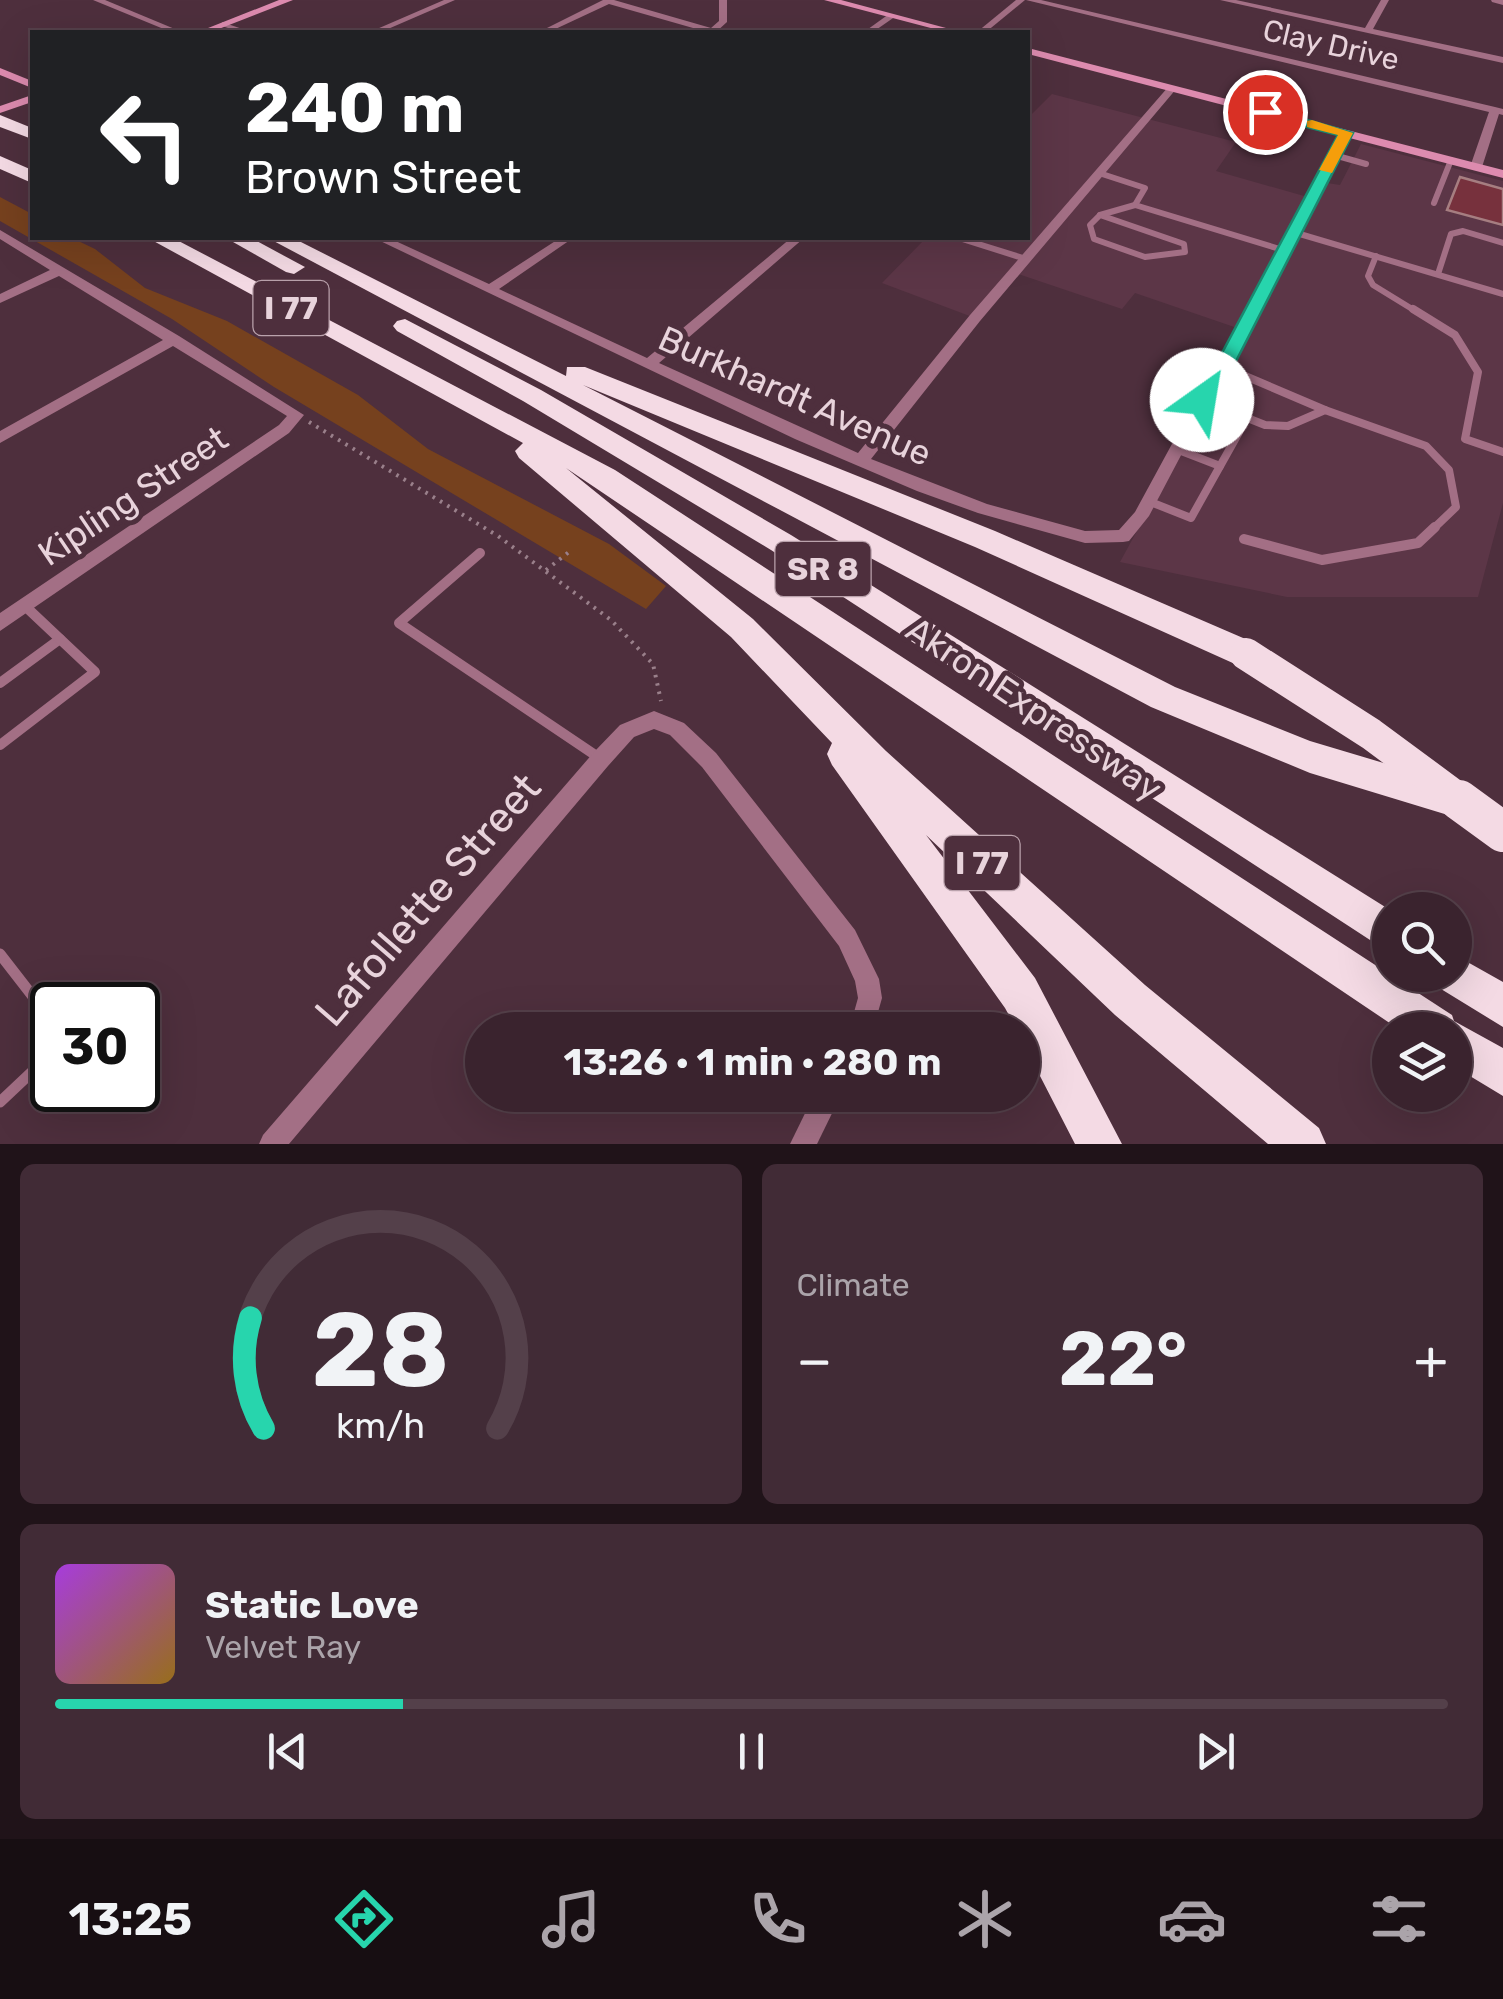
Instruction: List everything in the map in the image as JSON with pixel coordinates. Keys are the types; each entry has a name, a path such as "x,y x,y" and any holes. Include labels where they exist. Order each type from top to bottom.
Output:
{"highway":[{"path":"0,120 30,133"},
{"path":"0,162 30,176"},
{"name":"Akron Expressway","path":"162,240 424,376 605,477 1410,1012"},
{"name":"Akron Expressway","path":"240,240 416,331 654,466 1002,682 1372,920"},
{"name":"I 77","path":"282,240 1163,697 1247,735 1334,767 1503,813"},
{"path":"465,334 549,361 984,539 1246,654 1371,734 1503,832"},
{"name":"I 77","path":"424,376 561,476 674,568 756,641 874,762 1130,1000 1304,1144"},
{"path":"674,568 796,693 877,796 1020,994 1099,1144"},
{"path":"1472,985 1503,1006"},
{"path":"1472,1053 1503,1074"}],"main road":[{"path":"208,30 288,0"},
{"path":"829,0 948,30"},
{"path":"1030,52 1503,174"},
{"path":"0,72 30,85"},
{"path":"0,110 28,99"}],"street":[{"path":"96,0 173,30"},
{"path":"379,30 451,0"},
{"path":"547,30 609,0 706,30"},
{"path":"714,30 724,22 722,0"},
{"path":"984,30 1021,0"},
{"name":"Clay Drive","path":"1030,0 1499,111"},
{"path":"1224,0 1503,60"},
{"path":"1368,31 1385,0"},
{"path":"1495,0 1503,2"},
{"path":"871,30 892,16"},
{"path":"225,24 242,30"},
{"path":"860,461 1172,88"},
{"path":"1476,167 1499,111"},
{"name":"Burkhardt Avenue","path":"384,240 860,461 984,510 1085,537 1123,536 1133,528 1224,367 1346,133"},
{"path":"0,234 296,414"},
{"path":"489,290 563,240"},
{"path":"650,364 796,240"},
{"path":"0,299 58,271"},
{"path":"0,438 174,339"},
{"name":"Kipling Street","path":"0,623 284,430 296,414"},
{"path":"654,720 677,729 709,760 846,938 867,979 870,998 866,1012"},
{"name":"Lafollette Street","path":"272,1144 600,760 628,731 654,720"},
{"path":"802,1144 819,1112"}],"lane":[{"path":"1334,156 1366,164"},
{"path":"1434,204 1451,160"},
{"path":"1099,174 1145,188 1135,205"},
{"path":"1100,215 1184,244 1185,252 1144,257 1094,239 1090,225 1100,215 1135,205 1283,250"},
{"path":"1438,274 1450,234 1463,231 1503,243"},
{"path":"1293,232 1503,294"},
{"path":"965,240 1026,260"},
{"path":"1376,256 1368,276 1374,285 1454,335 1478,372 1466,440 1503,452"},
{"path":"1224,367 1325,410 1426,446 1448,470 1456,507 1418,543 1322,560 1244,539"},
{"path":"1202,400 1265,425 1288,426 1325,410"},
{"path":"1148,501 1190,518 1248,418"},
{"path":"1176,449 1220,466"},
{"path":"480,553 399,623 600,760"},
{"path":"0,745 95,672 24,606"},
{"path":"0,683 60,639"},
{"path":"0,954 30,993"},
{"path":"0,1102 30,1074"}],"path":[{"path":"296,414 498,536 611,620 654,664 661,703 654,720"},
{"path":"545,571 570,552"}],"shaded area":[{"path":"1052,94 1236,142 1216,171 1311,198 1243,330 1135,293 1122,309 1015,273 975,318 882,283 924,240 1030,240 1030,116"},
{"path":"1361,144 1503,181 1503,503 1478,597 1287,597 1120,562 1327,183 1340,185"},
{"path":"0,197 30,213 30,238 0,221"},
{"path":"33,240 76,240 95,249 145,288 227,321 358,395 428,449 609,544 666,586 646,609 274,387 172,319"}],"building":[{"path":"1460,177 1503,189 1503,225 1447,210"}],"slow traffic":[{"path":"1312,124 1346,133 1327,170"}],"route":[{"path":"1202,400 1224,367 1346,133 1265,112"}]}
